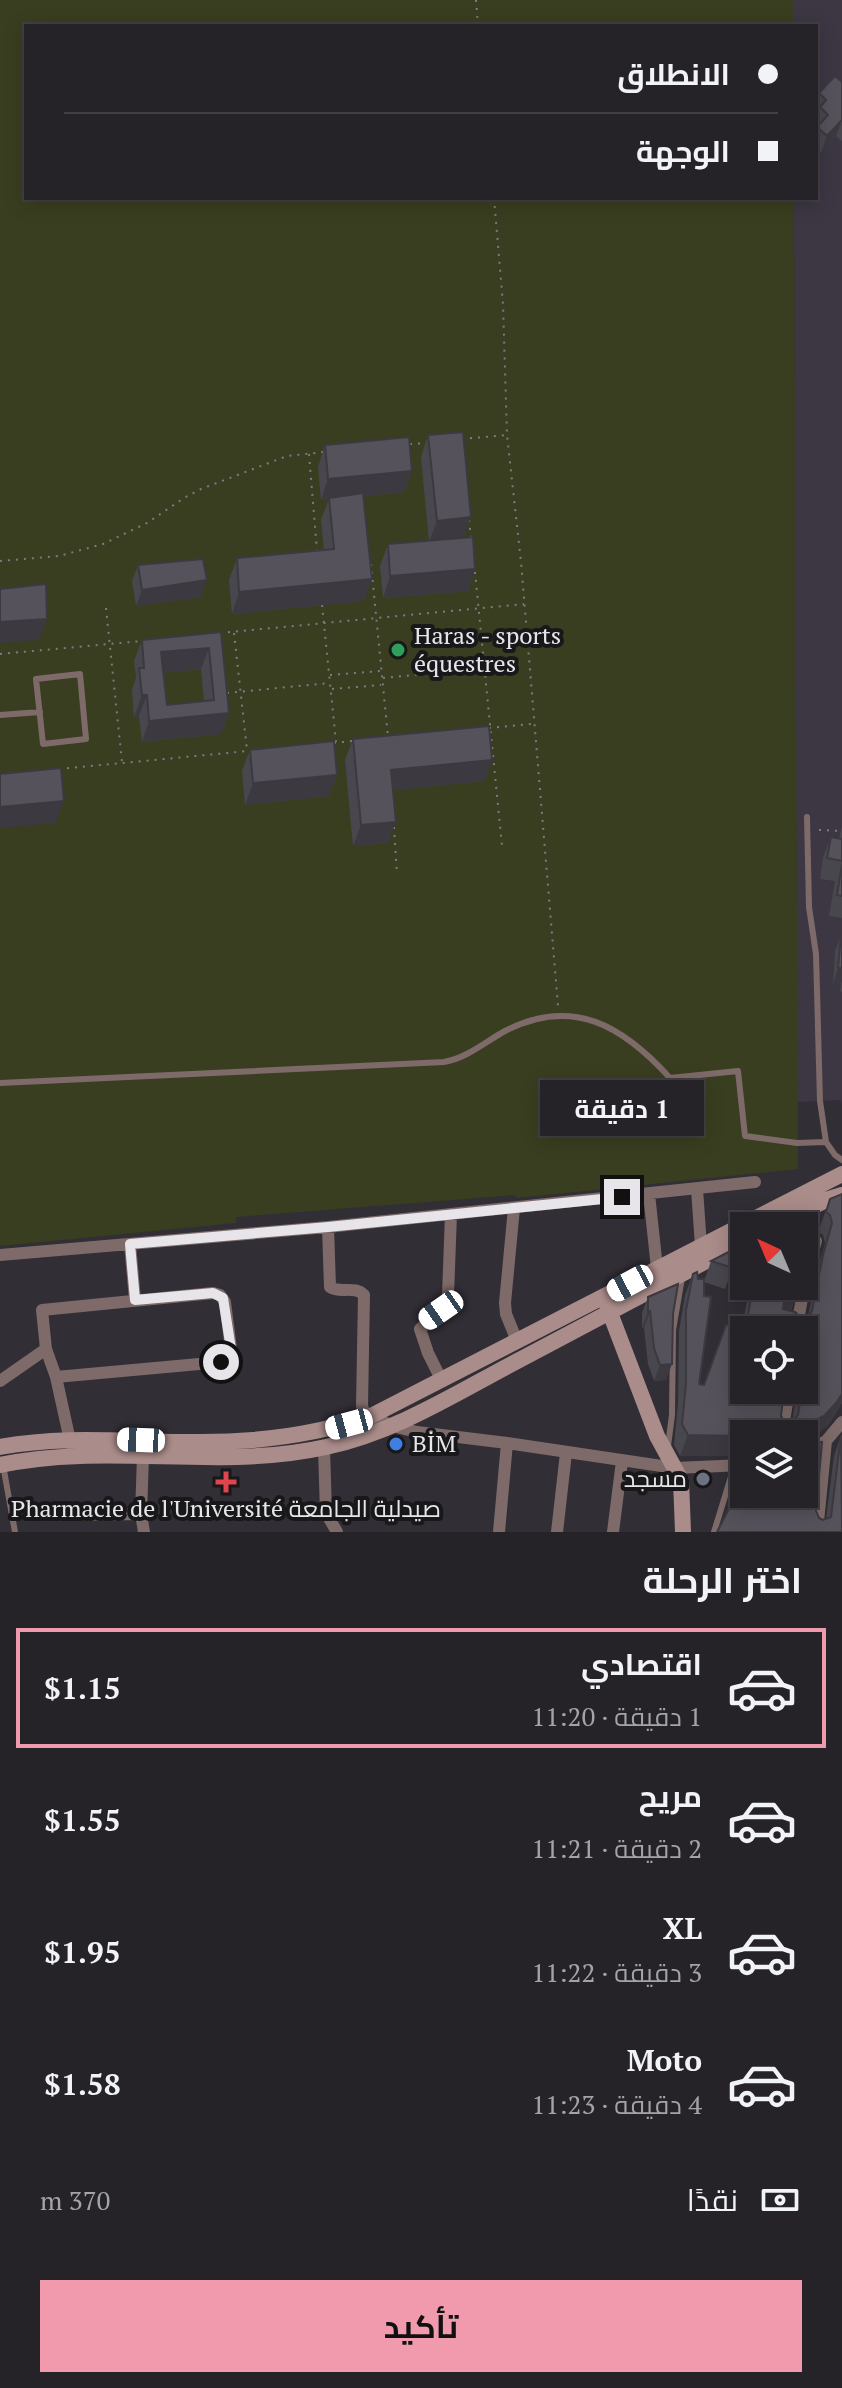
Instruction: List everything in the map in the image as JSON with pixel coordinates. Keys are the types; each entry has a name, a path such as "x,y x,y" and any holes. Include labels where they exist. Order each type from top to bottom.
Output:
{"main road":[{"path":"71,1447 143,1456 248,1457 324,1448 368,1436 392,1426 606,1304 657,1268 842,1174"},
{"path":"802,1212 842,1195"},
{"path":"1,1459 71,1447 243,1441 327,1429 371,1416 517,1341 683,1273 730,1248"},
{"path":"606,1304 657,1436 681,1480 683,1532"}],"street":[{"path":"0,1255 328,1227 755,1182"},
{"path":"697,1189 701,1246"},
{"path":"649,1194 657,1268"},
{"path":"514,1208 505,1303 517,1341"},
{"path":"442,1381 420,1329 441,1310 448,1296 451,1214"},
{"path":"328,1227 330,1287 335,1290 358,1290 364,1295 364,1412 392,1426 417,1432 622,1461 730,1465"},
{"path":"130,1244 135,1300"},
{"path":"56,1377 221,1362 228,1357 231,1349 225,1302 220,1295 213,1293 42,1310 46,1349 56,1377 71,1447"},
{"path":"0,1381 46,1349"},
{"path":"818,1445 836,1434"},
{"path":"817,1532 836,1434"},
{"path":"499,1532 507,1443"},
{"path":"324,1448 326,1513 337,1532"},
{"path":"557,1532 566,1453"},
{"path":"143,1456 141,1514 144,1532"},
{"path":"613,1532 622,1461"},
{"path":"61,1515 141,1514"}],"lane":[{"path":"80,674 86,739 43,744 40,712 36,679 80,674"},
{"path":"0,715 40,712"},
{"path":"807,817 809,907 816,954 820,1101 826,1142 842,1160"},
{"path":"0,1083 444,1062 462,1057 519,1025 559,1015 582,1017 625,1036 650,1056 670,1078 738,1071 745,1136 797,1143 826,1142"},
{"path":"671,1461 673,1330 683,1273"},
{"path":"1,1459 15,1532"},
{"path":"714,1532 730,1490"}],"path":[{"path":"476,0 478,24"},
{"path":"494,200 503,304 507,435 559,1015"},
{"path":"461,439 507,435"},
{"path":"400,445 431,442"},
{"path":"0,561 59,556 103,544 147,523 201,489 287,456 324,452"},
{"path":"309,454 318,562"},
{"path":"469,516 472,547"},
{"path":"474,563 502,846"},
{"path":"371,564 388,738"},
{"path":"321,593 336,743"},
{"path":"219,633 524,604"},
{"path":"106,608 123,763"},
{"path":"55,770 248,751 234,632"},
{"path":"0,654 141,641"},
{"path":"382,678 484,668"},
{"path":"329,675 381,670"},
{"path":"216,694 330,683"},
{"path":"331,689 383,685"},
{"path":"490,728 533,724"},
{"path":"321,744 362,740"},
{"path":"394,829 397,874"},
{"path":"807,829 842,831"}],"shaded area":[{"path":"793,0 842,0 842,1105 841,1100 797,1102 794,200 818,200 818,24 793,24"}],"green space":[{"name":"Haras - sports équestres","path":"0,0 793,0 793,24 24,24 24,200 794,200 798,1169 516,1198 515,1195 236,1217 236,1223 0,1246"}],"building":[{"path":"835,76 842,82 842,120 827,136 818,128 828,115 820,107 826,100 819,93"},
{"path":"463,432 471,517 437,521 428,435"},
{"path":"409,437 412,471 328,479 325,445"},
{"path":"363,493 372,579 239,592 237,558 334,549 329,498"},
{"path":"473,537 475,569 390,576 388,544"},
{"path":"203,559 207,580 142,590 138,565"},
{"path":"46,584 47,619 0,622 0,589"},
{"path":"221,632 229,713 149,721 147,695 142,695 139,668 144,668 142,640","holes":["209,648 214,700 167,705 161,652"]},
{"path":"489,726 492,760 391,770 396,822 361,825 353,739"},
{"path":"334,741 337,775 253,783 250,750"},
{"path":"61,768 64,801 0,807 0,774"},
{"path":"831,837 842,839 842,861 827,858"},
{"path":"842,864 842,896 837,895"},
{"path":"841,935 842,968 838,968"},
{"path":"842,1194 842,1394 824,1416 816,1420 794,1420 800,1404 818,1404 818,1316 808,1316 814,1300 818,1300 818,1280 832,1223 826,1212 830,1199"},
{"path":"730,1251 730,1267 711,1261"},
{"path":"697,1272 698,1279 704,1279 704,1296 711,1297 699,1384 704,1385 726,1325 730,1325 730,1404 782,1404 783,1420 730,1420 730,1436 688,1435 682,1424 686,1384 686,1310 693,1274"},
{"path":"678,1284 673,1314 672,1364 660,1365 654,1348 648,1297"},
{"path":"751,1300 784,1300 783,1309 799,1316 748,1316"},
{"path":"841,1435 842,1532 717,1532 730,1507 816,1508 819,1518 831,1517"},
{"path":"818,1442 822,1442 818,1488"}],"place":[{"name":"Haras - sports équestres","path":"398,650"},
{"name":"BİM","path":"396,1444"},
{"name":"مسجد","path":"703,1479"},
{"name":"Pharmacie de l'Université صيدلية الجامعة","path":"226,1482"}],"route":[{"path":"221,1362 228,1357 231,1349 223,1298 213,1293 135,1300 130,1244 622,1197"}]}
